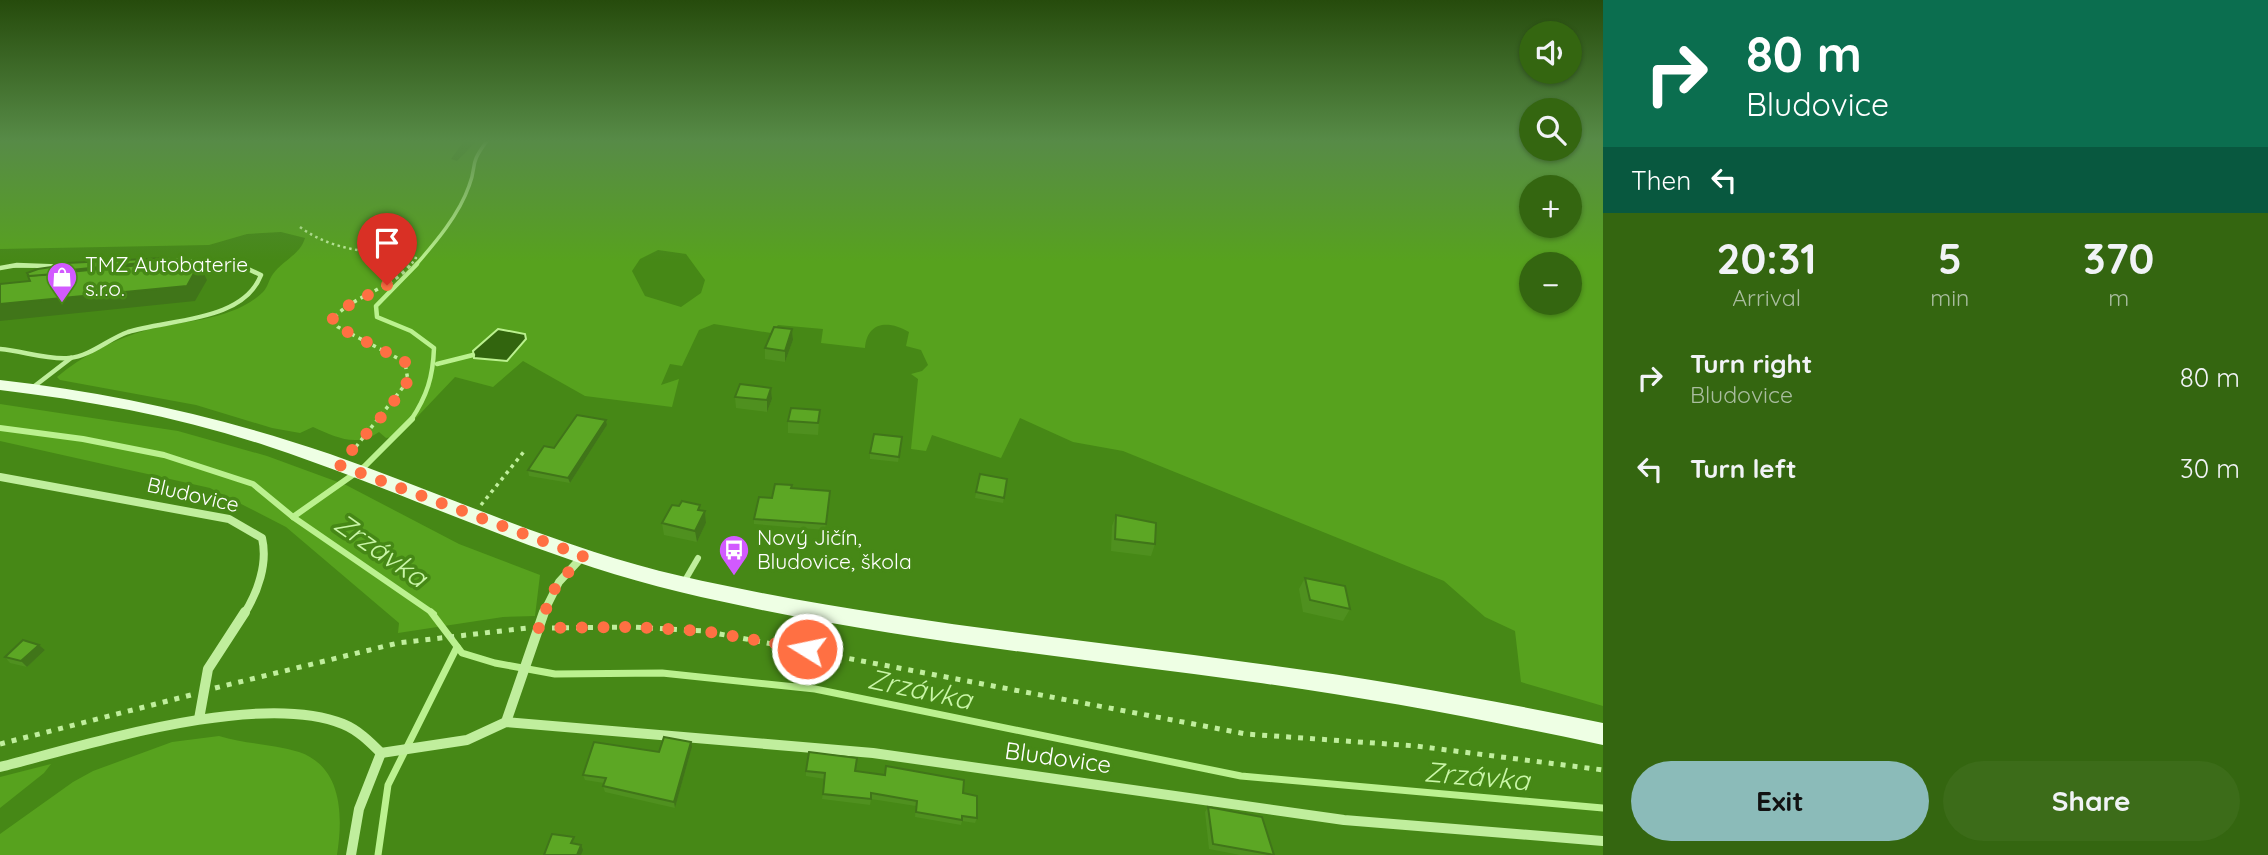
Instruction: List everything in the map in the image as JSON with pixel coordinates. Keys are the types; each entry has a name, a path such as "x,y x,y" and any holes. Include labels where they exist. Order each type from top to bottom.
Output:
{"main road":[{"path":"0,385 129,402 207,421 339,465 583,556 682,584 892,624 1409,695 1603,733"}],"street":[{"name":"Bludovice","path":"0,477 229,519 262,538 266,556 251,603 208,669 199,719"},
{"path":"506,722 538,628 556,586 583,556"},
{"path":"0,767 199,719 287,715 339,723 366,738 381,752 359,809 351,855"},
{"name":"Bludovice","path":"381,752 467,740 506,722 873,753 1344,820 1603,841"}],"lane":[{"path":"148,262 188,260 214,269"},
{"path":"0,268 17,265 74,267"},
{"path":"32,388 71,358 128,332 231,305 252,293 261,280 261,275 248,269 187,272"},
{"path":"0,349 71,358"},
{"path":"682,584 698,558"}],"path":[{"path":"300,227 317,240 337,247 416,258 387,285 338,311 332,320 338,327 405,362 408,381 390,407 339,465"},
{"path":"471,516 526,449"},
{"path":"398,643 492,630 538,628 631,627 704,631 1246,734 1416,746 1603,770"}],"shaded area":[{"path":"0,181 1519,181 1519,238 1582,238 1582,181 1603,181 1603,706 1521,682 1515,631 1485,617 1444,581 1123,451 1073,442 1020,418 1001,458 932,435 926,451 911,449 918,379 911,374 922,371 928,365 921,350 906,346 909,332 894,326 880,325 875,328 870,332 865,348 821,343 823,329 778,325 771,333 714,324 699,330 682,366 670,364 661,385 679,379 672,407 585,396 523,361 493,387 455,377 399,436 386,438 379,432 371,437 354,440 313,427 300,433 272,428 196,405 60,380 57,377 88,355 123,338 147,330 223,314 251,302 263,292 273,274 299,249 305,238 281,232 247,234 209,245 0,249","holes":["658,250 686,254 705,280 701,293 681,307 645,296 632,271 640,259"]},
{"path":"498,329 525,334 526,339 507,361 474,358 473,351"},
{"path":"0,404 178,431 267,456 346,485 459,544 540,575 535,616 503,617 398,633 399,623 286,527 210,488 0,441"},
{"path":"219,736 299,752 314,759 324,769 337,795 340,825 337,855 0,855 0,834 73,782 93,771 172,742"},
{"path":"51,764 44,773 0,808 0,777"}],"building":[{"path":"163,258 161,261 61,271 67,263"},
{"path":"151,264 148,269 199,264 187,286 0,304 0,284 30,281 28,276"},
{"path":"51,267 55,274 29,276 27,273 38,269"},
{"path":"774,327 792,329 785,351 765,348"},
{"path":"740,384 771,388 767,400 735,397"},
{"path":"791,408 820,410 818,423 788,421"},
{"path":"577,415 606,420 568,478 528,470 544,446 554,448"},
{"path":"874,434 902,437 899,457 870,453"},
{"path":"980,474 1007,479 1004,498 976,492"},
{"path":"775,484 830,491 826,524 754,519 759,497 772,498"},
{"path":"682,501 700,505 698,510 705,511 695,531 662,523 672,505 679,506"},
{"path":"1116,515 1156,523 1155,544 1115,539"},
{"path":"1305,578 1345,586 1350,609 1310,600"},
{"path":"23,640 39,645 21,661 5,657"},
{"path":"664,737 691,742 674,802 603,786 606,778 583,775 594,742 659,752"},
{"path":"809,752 857,758 855,771 885,775 886,766 964,780 963,793 977,796 977,818 962,816 962,820 916,812 917,801 871,793 871,799 823,794 825,773 806,771"},
{"path":"1208,807 1262,817 1274,855 1213,844"},
{"path":"552,834 574,837 571,843 581,845 577,855 544,855"}],"waterway":[{"path":"415,266 453,218 471,181"},
{"path":"411,420 428,386 434,348 411,331 377,317 376,306 417,264"},
{"path":"437,364 473,355"},
{"path":"293,517 364,467 411,420"},
{"name":"Zrzávka","path":"0,428 83,439 164,455 253,484 293,517"},
{"name":"Zrzávka","path":"293,517 434,614"},
{"name":"Zrzávka","path":"431,612 462,653 495,663 555,674 662,673 815,689 1241,776 1603,808"},
{"path":"378,855 388,785 457,647"}],"place":[{"name":"TMZ Autobaterie s.r.o.","path":"62,304"},
{"name":"Nový Jičín, Bludovice, škola","path":"734,577"}],"route":[{"path":"387,285 338,311 332,320 338,327 405,362 408,381 390,407 339,465 518,534 583,556 556,586 538,628 631,627 704,631 807,649"}]}
